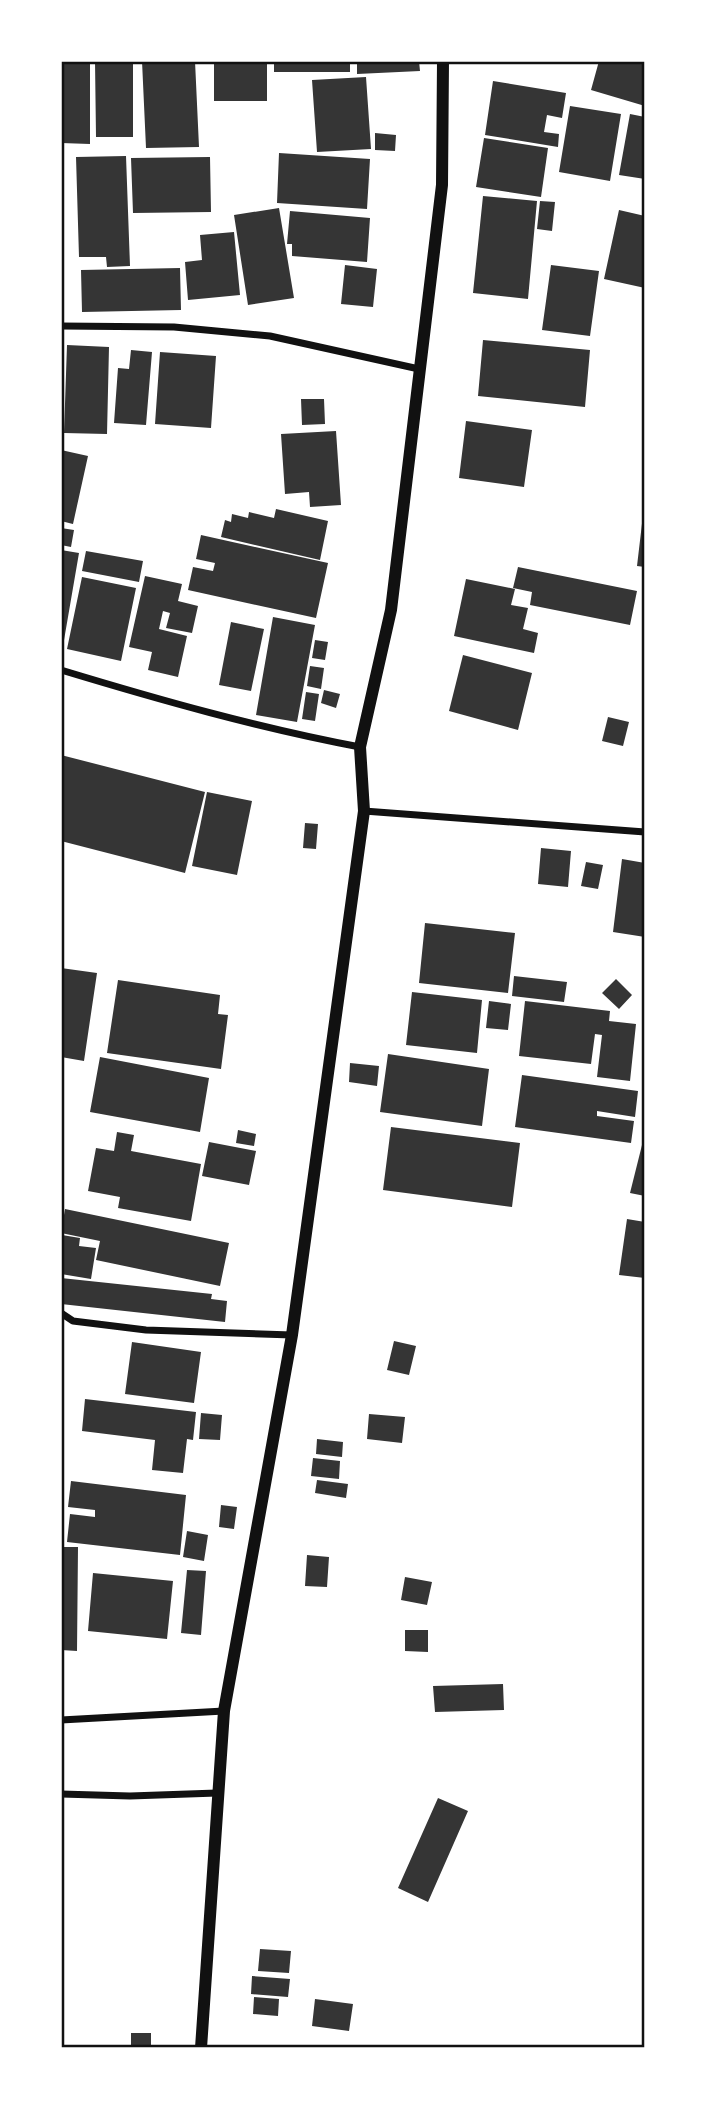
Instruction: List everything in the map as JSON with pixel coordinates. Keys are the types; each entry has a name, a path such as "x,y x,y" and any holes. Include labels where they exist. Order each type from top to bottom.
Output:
{"street":[{"path":"201,2048 224,1711 292,1335 364,811 360,747 391,610 442,185 443,61"},
{"path":"61,326 174,327 270,336 419,369"},
{"path":"61,670 139,694 305,737 360,747"},
{"path":"364,811 645,832"},
{"path":"61,1313 73,1321 146,1330 292,1335"},
{"path":"61,1720 224,1711"},
{"path":"61,1794 130,1796 217,1793"}],"building":[{"path":"61,61 90,61 90,144 61,143"},
{"path":"95,61 133,61 133,137 96,137"},
{"path":"142,61 195,61 199,147 146,148"},
{"path":"214,61 267,61 267,101 214,101"},
{"path":"274,61 350,61 350,72 274,72"},
{"path":"357,61 419,61 420,71 357,74"},
{"path":"599,61 645,61 645,106 591,90"},
{"path":"366,77 371,149 317,152 312,80"},
{"path":"493,81 566,93 562,118 547,115 544,132 559,134 558,147 485,135"},
{"path":"570,106 621,114 610,181 559,172"},
{"path":"630,114 645,117 645,179 619,175"},
{"path":"375,133 396,135 395,151 375,150"},
{"path":"484,138 548,148 541,197 476,187"},
{"path":"279,153 370,159 367,209 277,203"},
{"path":"126,156 130,266 107,267 106,257 79,257 76,157"},
{"path":"210,157 211,212 133,213 131,158"},
{"path":"483,196 537,201 528,299 473,293"},
{"path":"540,201 555,202 552,231 537,229"},
{"path":"279,208 294,298 248,305 234,215"},
{"path":"619,210 645,216 645,288 604,279"},
{"path":"290,211 370,218 367,262 292,256 292,244 287,244"},
{"path":"234,232 240,295 188,300 185,262 202,260 200,235"},
{"path":"345,265 377,269 373,307 341,304"},
{"path":"551,265 599,271 590,336 542,330"},
{"path":"180,268 181,310 82,312 81,270"},
{"path":"483,340 590,350 585,407 478,396"},
{"path":"67,345 109,347 107,434 64,433"},
{"path":"131,350 152,352 146,425 114,423 118,368 129,369"},
{"path":"160,352 216,356 211,428 155,424"},
{"path":"301,399 324,399 325,424 302,425"},
{"path":"466,421 532,430 524,487 459,478"},
{"path":"336,431 341,505 310,507 309,492 285,494 281,434"},
{"path":"61,450 88,456 73,524 61,521"},
{"path":"276,509 328,521 320,560 221,537 225,520 231,522 232,514 248,518 249,512 274,518"},
{"path":"645,515 645,567 637,566"},
{"path":"61,528 74,530 71,547 61,545"},
{"path":"201,535 328,563 316,618 188,590 193,567 213,571 215,563 196,559"},
{"path":"61,550 79,553 63,646 61,646"},
{"path":"86,551 143,561 139,582 82,571"},
{"path":"518,567 637,591 630,625 530,605 532,592 513,588"},
{"path":"145,576 182,584 178,601 198,606 192,633 166,628 170,613 163,611 159,629 187,636 178,677 148,670 152,652 129,647"},
{"path":"82,577 136,588 121,661 67,649"},
{"path":"466,579 515,589 511,605 528,608 523,629 538,633 534,653 454,636"},
{"path":"273,617 315,625 297,722 256,715"},
{"path":"231,622 264,629 251,691 219,685"},
{"path":"315,640 328,642 325,660 312,658"},
{"path":"463,655 532,673 518,730 449,711"},
{"path":"310,666 324,668 321,689 307,686"},
{"path":"324,690 340,694 336,708 321,703"},
{"path":"306,692 319,694 315,721 302,719"},
{"path":"608,717 629,722 623,746 602,741"},
{"path":"61,755 205,792 185,873 61,841"},
{"path":"207,792 252,801 237,875 192,866"},
{"path":"305,823 318,824 316,849 303,848"},
{"path":"541,848 571,851 568,887 538,884"},
{"path":"622,859 645,863 645,937 613,932"},
{"path":"586,862 603,865 598,889 581,886"},
{"path":"425,923 515,933 508,993 419,983"},
{"path":"61,968 97,973 84,1061 61,1057"},
{"path":"514,976 567,982 564,1002 512,996"},
{"path":"616,979 632,995 619,1009 602,993"},
{"path":"118,980 220,995 218,1014 228,1015 221,1069 107,1053"},
{"path":"412,992 482,1000 477,1053 406,1045"},
{"path":"489,1001 511,1004 508,1030 486,1028"},
{"path":"525,1001 610,1011 609,1021 636,1024 630,1081 597,1077 602,1035 595,1034 591,1064 519,1056"},
{"path":"388,1054 489,1069 482,1126 380,1112"},
{"path":"100,1057 209,1078 200,1132 90,1112"},
{"path":"350,1063 379,1066 377,1086 349,1082"},
{"path":"522,1075 638,1091 635,1117 597,1111 597,1116 634,1121 631,1143 515,1127"},
{"path":"391,1127 520,1143 512,1207 383,1190"},
{"path":"238,1130 256,1134 254,1146 236,1143"},
{"path":"117,1132 134,1135 131,1151 201,1164 191,1221 118,1208 120,1197 88,1191 96,1148 114,1151"},
{"path":"645,1137 645,1196 630,1193"},
{"path":"209,1142 256,1151 249,1185 202,1176"},
{"path":"65,1209 229,1243 220,1286 96,1260 100,1241 61,1233"},
{"path":"627,1219 645,1222 645,1278 619,1275"},
{"path":"62,1235 80,1238 79,1246 96,1248 91,1279 61,1274"},
{"path":"61,1278 212,1294 211,1299 227,1301 225,1322 61,1304"},
{"path":"394,1341 416,1346 409,1375 387,1370"},
{"path":"132,1342 201,1352 194,1403 125,1394"},
{"path":"85,1399 196,1412 193,1440 187,1439 183,1473 152,1470 155,1440 82,1431"},
{"path":"201,1413 222,1415 220,1440 199,1439"},
{"path":"369,1414 405,1417 402,1443 367,1439"},
{"path":"317,1439 343,1442 342,1457 316,1454"},
{"path":"313,1458 340,1461 339,1479 311,1476"},
{"path":"317,1480 348,1484 346,1498 315,1493"},
{"path":"71,1481 186,1495 180,1555 67,1542 70,1514 95,1517 95,1510 68,1507"},
{"path":"221,1505 237,1507 234,1529 219,1527"},
{"path":"187,1531 208,1535 204,1561 183,1557"},
{"path":"61,1547 78,1547 77,1651 61,1650"},
{"path":"307,1555 329,1557 327,1587 305,1586"},
{"path":"187,1570 206,1571 201,1635 181,1633"},
{"path":"93,1573 173,1581 167,1639 88,1631"},
{"path":"405,1577 432,1582 427,1605 401,1600"},
{"path":"405,1630 428,1630 428,1652 405,1651"},
{"path":"503,1684 504,1710 435,1712 433,1686"},
{"path":"438,1798 468,1811 428,1902 398,1888"},
{"path":"260,1949 291,1951 289,1973 258,1971"},
{"path":"252,1976 290,1979 288,1997 251,1994"},
{"path":"254,1997 279,1999 278,2016 253,2014"},
{"path":"315,1999 353,2004 349,2031 312,2026"},
{"path":"131,2033 151,2033 151,2048 131,2048"}]}
